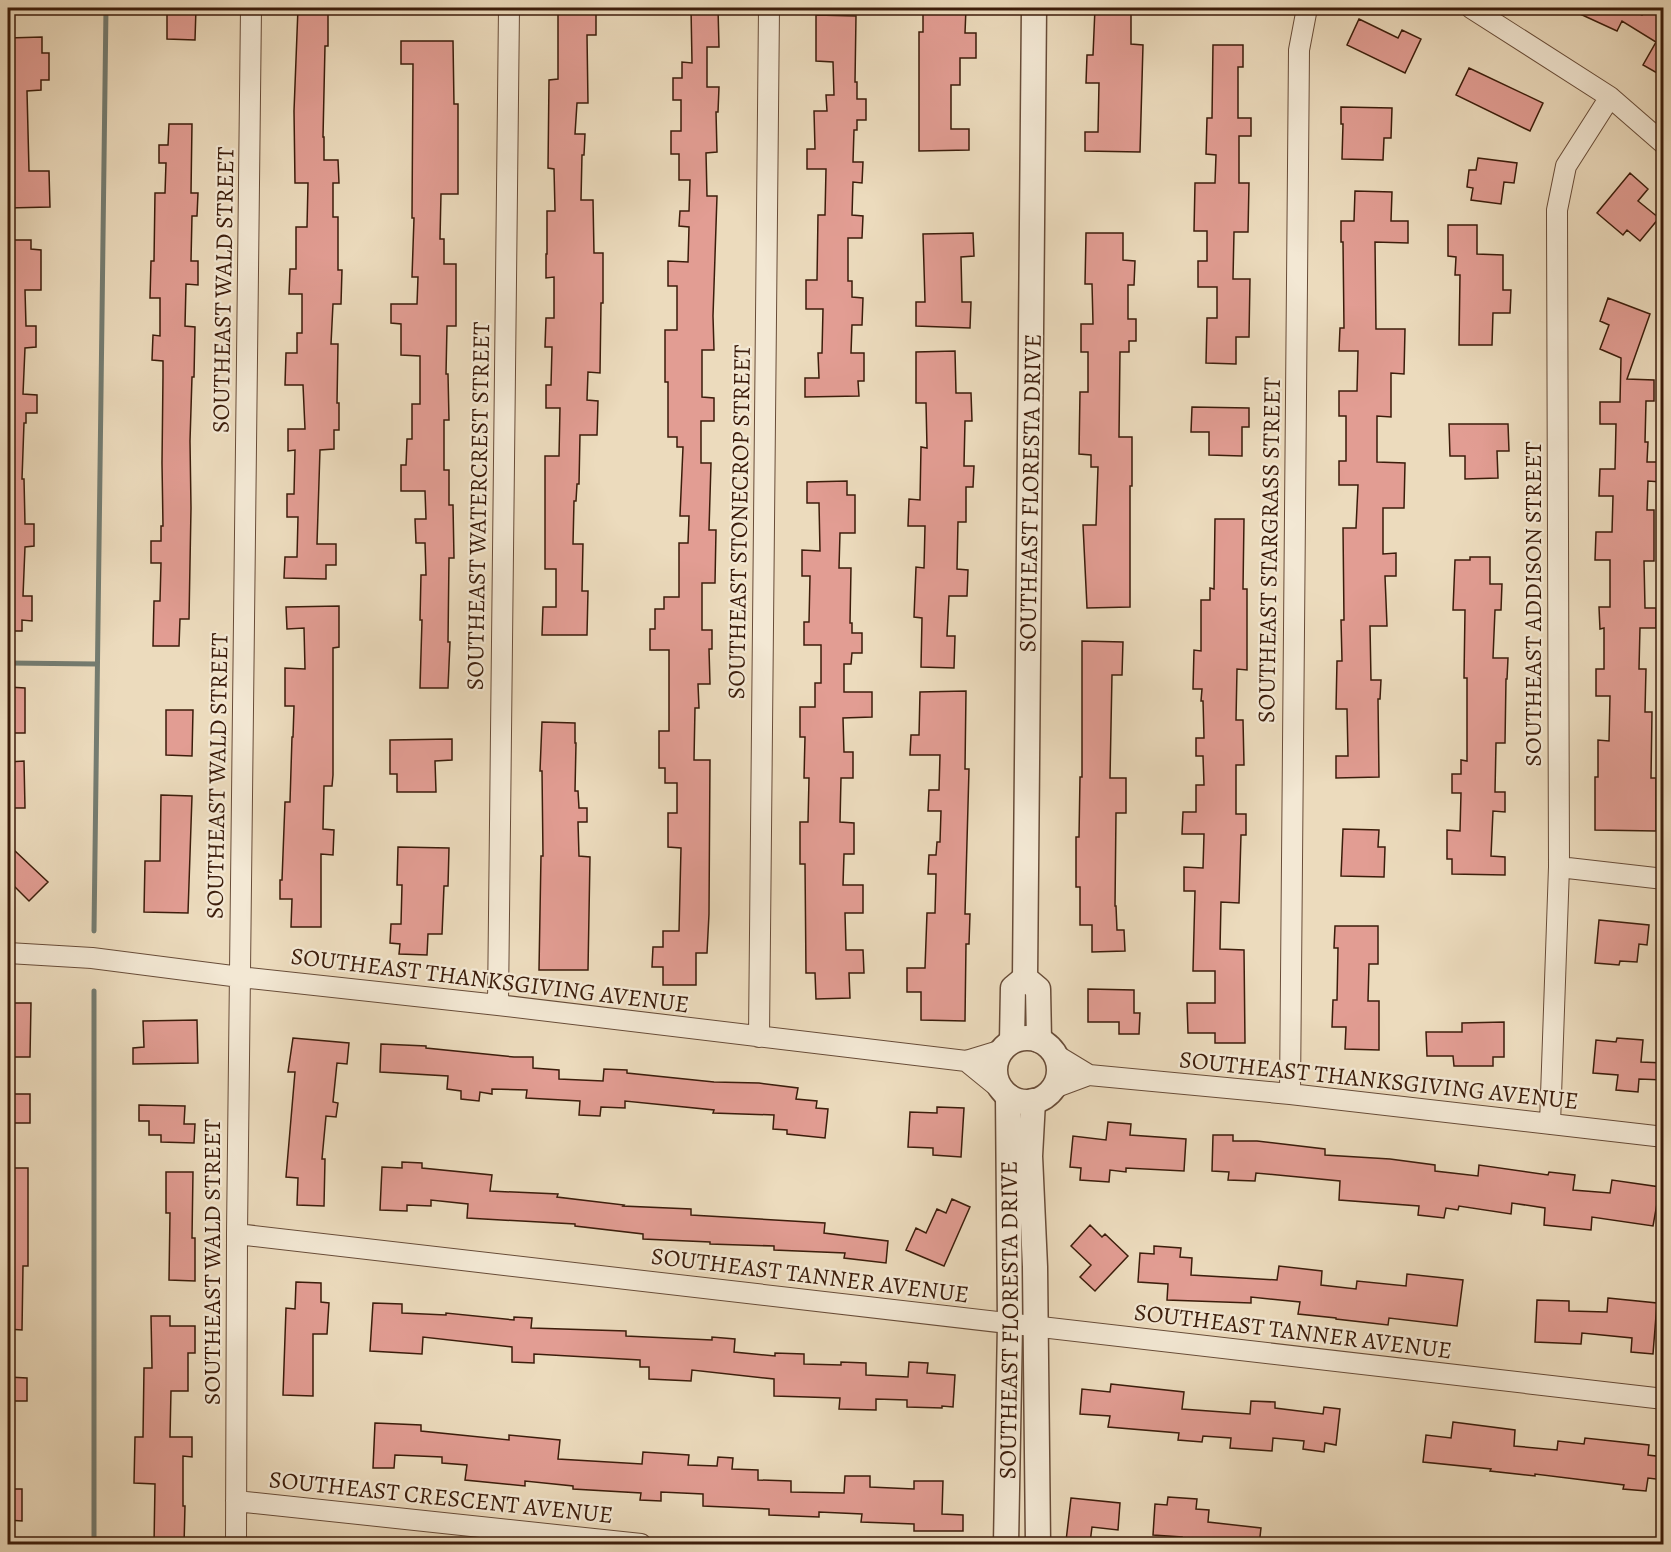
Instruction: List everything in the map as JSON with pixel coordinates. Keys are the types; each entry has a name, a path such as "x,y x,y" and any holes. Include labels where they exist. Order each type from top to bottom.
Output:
{"street":[{"name":"SOUTHEAST WALD STREET","path":"236,1545 237,1234 251,8"},
{"name":"SOUTHEAST WATERCREST STREET","path":"498,1005 509,8"},
{"name":"SOUTHEAST STONECROP STREET","path":"759,1037 769,8"},
{"name":"SOUTHEAST FLORESTA DRIVE","path":"1007,1046 1013,988 1025,978 1034,8"},
{"name":"SOUTHEAST STARGRASS STREET","path":"1290,1094 1299,50 1307,8"},
{"path":"1471,8 1610,97 1664,144"},
{"name":"SOUTHEAST ADDISON STREET","path":"1550,1124 1558,867 1557,210 1566,166 1610,97"},
{"path":"1558,867 1664,879"},
{"name":"SOUTHEAST THANKSGIVING AVENUE","path":"8,953 92,958 966,1061 1007,1046"},
{"name":"SOUTHEAST FLORESTA DRIVE","path":"1025,978 1038,989 1047,1048"},
{"path":"966,1061 1006,1094 1019,1101 1034,1101 1045,1096 1054,1088 1059,1073 1047,1048 1026,1038 1007,1046 997,1058 995,1066 998,1084 1006,1094"},
{"name":"SOUTHEAST THANKSGIVING AVENUE","path":"1047,1048 1089,1075"},
{"name":"SOUTHEAST THANKSGIVING AVENUE","path":"1054,1088 1089,1075 1290,1094 1664,1137"},
{"name":"SOUTHEAST FLORESTA DRIVE","path":"1006,1094 1010,1324 1006,1545"},
{"name":"SOUTHEAST FLORESTA DRIVE","path":"1034,1101 1030,1156 1036,1327 1038,1545"},
{"name":"SOUTHEAST TANNER AVENUE","path":"237,1234 1664,1399"},
{"name":"SOUTHEAST CRESCENT AVENUE","path":"236,1501 641,1545"}],"building":[{"path":"167,8 196,8 195,40 167,39"},
{"path":"298,8 328,8 328,46 325,46 324,160 338,160 339,183 333,183 333,217 338,217 338,270 342,270 341,304 333,304 331,344 338,344 339,430 334,430 334,449 320,450 317,544 336,544 336,565 326,565 326,579 284,578 285,557 297,557 298,517 287,517 287,494 294,494 295,450 288,451 288,429 305,429 303,385 285,385 286,353 297,353 297,333 302,333 302,294 289,294 290,269 296,269 296,227 307,227 308,183 295,183 294,111"},
{"path":"558,8 591,8 596,11 596,35 587,35 588,103 577,103 575,134 585,134 581,200 593,200 594,253 603,253 600,373 588,372 587,400 598,401 597,435 580,435 579,484 577,484 576,501 574,501 573,544 583,544 582,591 588,591 587,635 542,635 543,607 556,607 556,569 545,569 545,456 559,456 560,408 546,408 546,385 551,385 552,347 545,347 546,318 554,318 554,277 546,278 546,254 547,211 555,211 554,169 548,168 549,80 558,79"},
{"path":"691,8 718,8 719,47 707,47 707,87 719,87 718,112 716,112 717,152 706,153 707,196 717,196 714,350 702,350 702,397 714,398 714,421 701,421 701,463 711,463 709,530 716,530 715,583 702,583 702,630 712,630 712,649 709,649 710,684 698,684 699,708 695,708 694,760 710,760 709,914 707,953 696,953 696,985 663,985 663,967 652,967 653,947 663,947 663,931 679,931 681,848 668,847 668,813 677,813 677,783 665,783 665,768 659,768 659,731 669,731 669,650 650,650 650,629 655,629 655,609 664,609 664,597 679,597 679,543 688,543 689,516 680,516 683,447 677,447 677,437 668,437 665,330 677,330 677,286 668,286 668,261 688,262 689,227 679,226 680,211 689,211 690,180 679,180 679,154 671,154 671,131 681,131 681,100 673,100 673,78 682,78 682,62 692,63"},
{"path":"923,8 966,8 965,33 976,33 976,58 960,58 960,85 951,85 951,129 969,129 969,150 919,151 919,32 923,32"},
{"path":"1095,8 1131,8 1131,44 1143,45 1140,152 1085,151 1085,132 1098,132 1099,83 1086,83 1087,55 1093,55"},
{"path":"1567,8 1628,8 1642,15 1647,8 1656,8 1664,12 1664,77 1643,65 1656,42 1622,21 1617,31"},
{"path":"816,15 856,16 857,99 866,99 866,120 857,120 857,130 854,130 853,162 863,162 862,183 853,182 852,215 863,216 862,238 848,238 848,281 852,281 852,297 863,298 862,325 852,325 851,353 864,353 864,381 858,381 859,396 805,397 805,378 819,378 818,353 822,353 823,309 806,309 806,280 817,280 818,215 825,215 826,169 807,169 807,149 815,149 814,111 827,111 826,95 834,95 833,62 816,61"},
{"path":"1359,19 1398,38 1402,30 1421,39 1405,73 1347,45"},
{"path":"42,37 42,53 49,53 49,80 41,80 41,90 27,91 29,171 49,171 50,207 8,208 8,38"},
{"path":"401,41 453,41 454,104 458,104 458,194 441,194 440,239 444,239 444,264 456,264 456,326 447,326 446,374 448,374 449,420 444,420 444,470 449,470 449,505 453,505 454,558 449,558 448,688 420,688 421,575 426,575 425,543 416,543 415,519 426,519 425,491 401,491 401,465 406,465 407,439 412,439 412,404 420,404 420,356 401,355 401,324 391,323 391,304 417,304 418,277 412,277 413,64 401,64"},
{"path":"1213,45 1243,45 1243,67 1238,67 1238,118 1251,118 1251,136 1239,136 1239,183 1249,183 1248,232 1234,232 1233,279 1250,279 1249,337 1236,337 1236,364 1206,363 1207,318 1217,318 1217,287 1198,287 1198,261 1207,261 1207,231 1194,231 1195,183 1215,183 1216,155 1206,154 1207,118 1212,118"},
{"path":"1469,68 1543,103 1530,131 1456,95"},
{"path":"1341,107 1392,108 1391,138 1384,138 1383,160 1342,159"},
{"path":"169,124 192,124 191,193 198,193 197,216 192,216 191,261 198,261 198,285 186,284 185,326 195,327 190,441 189,619 180,619 179,646 153,646 154,601 160,601 161,563 151,563 151,541 161,541 161,526 163,526 163,361 152,360 153,335 160,336 160,298 150,298 151,261 154,261 155,193 165,193 166,163 159,163 159,145 168,145"},
{"path":"1478,158 1517,163 1514,183 1504,182 1501,204 1471,200 1473,188 1467,187 1469,170 1476,170"},
{"path":"1630,173 1648,189 1638,201 1659,218 1640,241 1627,230 1623,235 1597,213"},
{"path":"1355,191 1392,192 1391,221 1408,221 1408,243 1375,242 1376,329 1405,329 1404,374 1391,373 1391,417 1377,416 1377,462 1405,463 1404,508 1383,508 1383,554 1396,553 1396,576 1385,576 1387,626 1370,626 1371,680 1381,680 1380,699 1378,699 1379,777 1336,778 1336,756 1348,756 1347,709 1336,709 1337,661 1342,661 1341,620 1344,620 1343,528 1356,528 1358,485 1339,485 1339,461 1346,461 1346,416 1339,416 1339,391 1357,391 1358,351 1339,351 1340,328 1344,328 1341,221 1354,221"},
{"path":"1448,225 1477,225 1477,254 1503,255 1503,290 1511,290 1510,313 1493,313 1492,345 1459,345 1460,275 1455,275 1456,257 1448,256"},
{"path":"973,233 974,256 961,257 962,302 971,302 970,328 916,326 916,302 925,302 923,234"},
{"path":"1086,233 1123,233 1123,260 1135,261 1134,285 1128,285 1128,319 1136,319 1136,341 1129,341 1129,352 1120,352 1119,437 1132,437 1130,607 1087,608 1083,525 1096,525 1098,467 1091,467 1091,455 1079,454 1080,392 1088,392 1088,352 1081,352 1081,324 1093,324 1092,284 1085,284"},
{"path":"8,240 31,240 31,249 41,250 41,290 25,290 26,326 36,326 36,347 25,348 23,394 37,395 37,413 26,413 26,423 24,423 22,479 24,479 25,524 34,524 34,546 25,547 23,596 32,596 32,621 22,620 22,631 8,631"},
{"path":"1608,298 1650,314 1627,379 1654,380 1654,401 1646,401 1645,442 1648,442 1647,462 1661,462 1661,482 1648,481 1647,510 1654,510 1654,561 1644,561 1645,608 1656,608 1656,628 1640,628 1639,669 1646,669 1645,712 1652,712 1651,778 1656,778 1656,831 1595,830 1598,740 1609,741 1610,696 1596,696 1596,669 1604,669 1604,628 1600,629 1599,607 1610,607 1610,560 1595,560 1596,532 1612,532 1613,496 1599,496 1600,469 1615,469 1616,424 1600,424 1600,402 1620,402 1621,358 1600,349 1609,325 1600,321"},
{"path":"955,351 956,393 971,393 972,421 965,421 964,466 974,466 973,487 966,487 966,522 958,522 957,569 968,570 967,596 949,596 947,636 955,636 954,668 921,667 922,618 914,617 916,567 924,568 925,526 908,526 909,499 920,500 921,447 927,448 926,403 916,403 916,352"},
{"path":"1192,407 1249,408 1249,427 1242,427 1242,456 1209,455 1209,432 1191,432"},
{"path":"1449,424 1508,424 1509,451 1497,451 1498,478 1465,479 1465,456 1450,456"},
{"path":"847,481 847,495 855,495 855,533 840,533 839,568 851,568 850,623 852,623 852,633 862,633 862,653 852,653 851,664 844,664 844,692 872,692 872,717 843,718 844,752 853,752 853,778 841,778 840,822 854,823 854,854 844,854 843,885 863,885 863,913 845,913 846,950 863,950 864,973 849,973 850,998 816,999 815,973 806,973 805,864 800,864 800,822 808,822 809,778 804,778 805,737 800,737 800,707 815,707 815,683 821,683 821,645 804,645 804,622 809,622 810,576 802,576 802,550 820,551 819,503 807,503 807,482"},
{"path":"1215,519 1244,519 1243,589 1247,589 1247,670 1237,669 1236,720 1243,720 1244,765 1236,765 1236,814 1246,814 1246,835 1241,835 1239,903 1221,902 1220,949 1244,950 1245,1043 1215,1043 1215,1033 1188,1033 1187,1003 1215,1003 1215,971 1193,971 1195,891 1184,891 1184,867 1203,868 1204,834 1182,834 1183,812 1196,812 1196,785 1204,785 1203,756 1196,756 1196,738 1204,738 1202,689 1193,689 1194,650 1201,651 1201,600 1210,600 1210,588 1214,589"},
{"path":"1470,557 1490,557 1490,584 1502,584 1501,610 1495,610 1493,658 1508,658 1505,743 1496,743 1495,792 1505,792 1505,812 1493,811 1491,856 1505,857 1505,875 1452,874 1452,859 1447,859 1447,830 1460,831 1461,793 1452,793 1452,774 1461,774 1461,760 1467,761 1467,678 1464,678 1465,610 1453,610 1455,560 1470,560"},
{"path":"339,606 339,647 333,648 333,775 332,786 324,786 323,829 334,830 333,855 321,854 321,927 291,927 292,899 280,899 285,802 290,802 294,706 285,706 285,668 305,669 304,628 287,629 286,607"},
{"path":"1082,641 1123,642 1122,675 1112,675 1110,778 1126,778 1126,813 1116,813 1115,906 1117,930 1124,930 1125,951 1092,952 1092,925 1080,925 1080,887 1076,887 1076,837 1079,837 1080,777 1082,777"},
{"path":"8,687 25,688 25,733 8,733"},
{"path":"966,691 965,769 969,769 965,914 970,914 969,944 966,944 965,1021 921,1020 921,992 907,992 907,968 925,968 927,913 935,913 936,874 928,874 929,855 936,855 937,842 940,842 941,811 928,811 929,790 939,790 940,755 910,755 911,735 919,735 920,692"},
{"path":"166,710 193,710 192,756 166,755"},
{"path":"542,722 575,723 575,791 578,791 579,808 587,808 587,822 578,822 579,856 590,857 588,970 539,970 541,856 543,856 542,771 540,771"},
{"path":"452,739 452,760 435,761 436,792 397,792 397,774 390,774 390,740"},
{"path":"24,761 25,808 8,808 8,762"},
{"path":"161,795 192,796 188,913 144,912 145,861 160,861"},
{"path":"1343,829 1379,830 1378,847 1385,847 1384,877 1341,876"},
{"path":"398,847 449,848 448,886 444,886 442,934 428,934 427,955 399,954 400,944 390,943 391,924 401,924 402,885 397,885"},
{"path":"14,850 48,882 29,901 8,880 8,858"},
{"path":"1599,920 1649,925 1647,945 1639,944 1637,962 1620,961 1619,965 1595,963"},
{"path":"1335,926 1378,926 1378,964 1369,964 1368,1001 1379,1001 1379,1050 1345,1049 1346,1027 1332,1027 1333,1000 1337,1000 1338,948 1334,948"},
{"path":"1088,989 1134,990 1134,1013 1140,1013 1139,1034 1119,1034 1119,1022 1088,1022"},
{"path":"8,1003 31,1003 30,1057 8,1057"},
{"path":"197,1020 198,1063 133,1064 133,1048 144,1047 143,1021"},
{"path":"1504,1022 1504,1057 1493,1057 1493,1066 1454,1066 1453,1056 1427,1056 1426,1032 1462,1032 1462,1023"},
{"path":"293,1038 349,1043 347,1064 337,1063 333,1102 338,1103 336,1117 326,1116 322,1159 325,1159 324,1206 297,1205 298,1178 286,1177 295,1072 288,1072"},
{"path":"1617,1038 1643,1040 1641,1062 1664,1063 1664,1080 1639,1079 1638,1092 1616,1090 1618,1075 1593,1073 1596,1040 1616,1042"},
{"path":"381,1044 426,1046 426,1048 533,1057 533,1068 559,1070 559,1079 603,1081 604,1069 714,1082 759,1083 798,1088 796,1099 817,1101 816,1108 828,1109 825,1138 787,1134 787,1130 773,1129 774,1115 713,1113 714,1110 625,1101 625,1108 601,1107 600,1116 579,1115 580,1101 526,1098 527,1090 492,1089 492,1094 480,1092 479,1101 461,1099 461,1091 447,1089 448,1076 380,1072"},
{"path":"8,1094 30,1094 30,1123 8,1123"},
{"path":"139,1105 185,1106 184,1124 195,1124 194,1143 161,1142 161,1135 149,1135 149,1121 139,1121"},
{"path":"937,1107 964,1108 961,1157 933,1155 933,1148 908,1147 910,1112 937,1113"},
{"path":"1108,1122 1131,1124 1130,1135 1186,1139 1184,1171 1126,1168 1126,1172 1110,1170 1109,1182 1080,1180 1081,1168 1070,1167 1073,1136 1106,1140"},
{"path":"1213,1135 1233,1135 1233,1141 1257,1141 1325,1149 1325,1155 1390,1159 1435,1165 1435,1171 1478,1176 1479,1165 1548,1175 1549,1172 1575,1175 1573,1190 1610,1193 1612,1180 1660,1187 1653,1226 1592,1217 1591,1230 1544,1225 1545,1208 1512,1203 1511,1214 1459,1206 1458,1210 1446,1208 1444,1218 1418,1215 1419,1206 1339,1200 1340,1181 1256,1173 1255,1181 1228,1180 1229,1172 1212,1171"},
{"path":"402,1162 422,1163 422,1168 492,1175 490,1191 558,1194 557,1197 623,1206 691,1209 691,1215 825,1223 824,1233 888,1241 886,1263 844,1258 845,1253 774,1250 774,1246 643,1239 643,1234 575,1226 575,1224 467,1218 468,1204 431,1200 431,1206 407,1205 407,1211 380,1210 382,1167 402,1168"},
{"path":"8,1168 28,1168 28,1266 23,1266 22,1330 8,1329"},
{"path":"166,1172 193,1172 192,1238 195,1238 195,1281 169,1280 170,1213 166,1213"},
{"path":"952,1199 970,1207 944,1266 906,1250 916,1228 926,1233 937,1209 946,1213"},
{"path":"1090,1225 1102,1237 1105,1234 1128,1256 1095,1291 1080,1277 1091,1265 1071,1246"},
{"path":"1154,1246 1181,1248 1180,1257 1192,1258 1191,1275 1277,1280 1279,1266 1322,1271 1321,1285 1356,1289 1357,1281 1406,1286 1407,1274 1463,1280 1457,1326 1389,1318 1388,1325 1298,1314 1300,1302 1251,1297 1251,1303 1167,1300 1168,1284 1138,1282 1140,1253 1154,1254"},
{"path":"296,1282 321,1283 321,1302 329,1303 327,1334 313,1334 313,1396 283,1395 286,1308 295,1309"},
{"path":"1608,1298 1657,1303 1653,1354 1631,1352 1632,1338 1582,1333 1581,1344 1535,1342 1537,1300 1569,1301 1569,1311 1607,1312"},
{"path":"373,1303 402,1304 402,1313 446,1315 446,1313 514,1320 514,1317 532,1318 531,1328 626,1331 626,1336 735,1339 734,1352 775,1356 775,1353 804,1354 804,1364 866,1363 866,1375 908,1377 909,1362 928,1363 927,1373 955,1375 953,1407 907,1407 907,1400 876,1399 876,1410 839,1409 840,1398 774,1396 774,1379 692,1370 691,1381 649,1379 649,1367 640,1367 640,1360 534,1354 534,1363 512,1362 512,1347 423,1337 422,1354 370,1351"},
{"path":"151,1316 170,1316 170,1326 195,1326 195,1353 188,1353 188,1391 171,1391 170,1437 192,1437 192,1457 183,1456 184,1545 154,1545 155,1484 134,1483 135,1437 143,1437 144,1368 152,1368"},
{"path":"8,1377 27,1378 27,1401 8,1401"},
{"path":"1111,1384 1184,1392 1182,1409 1250,1414 1251,1401 1275,1402 1275,1408 1323,1414 1324,1407 1340,1409 1336,1445 1325,1443 1324,1452 1303,1449 1304,1441 1273,1438 1272,1451 1230,1448 1231,1438 1203,1436 1202,1442 1178,1440 1179,1433 1108,1427 1110,1416 1080,1414 1082,1389 1110,1392"},
{"path":"1453,1422 1515,1430 1514,1446 1557,1450 1558,1441 1584,1444 1585,1438 1649,1445 1648,1455 1664,1457 1664,1480 1648,1478 1646,1491 1623,1489 1624,1485 1423,1462 1426,1435 1451,1438"},
{"path":"375,1423 421,1425 421,1431 509,1440 509,1435 560,1440 558,1459 642,1464 643,1452 689,1455 688,1465 717,1466 718,1457 733,1458 732,1469 758,1470 758,1480 791,1481 791,1492 844,1493 845,1476 870,1476 870,1487 914,1489 914,1481 943,1481 942,1514 963,1515 963,1531 914,1531 914,1524 861,1522 862,1514 819,1512 819,1517 769,1515 769,1509 703,1506 703,1494 661,1492 661,1501 640,1500 641,1493 573,1489 573,1486 525,1481 525,1486 465,1480 467,1465 442,1463 442,1457 395,1455 394,1468 373,1468"},
{"path":"8,1489 22,1489 22,1521 8,1520"},
{"path":"1168,1497 1197,1499 1196,1509 1209,1510 1208,1522 1261,1528 1259,1545 1181,1545 1182,1537 1153,1535 1155,1504 1167,1505"},
{"path":"1071,1498 1120,1503 1118,1530 1092,1527 1090,1543 1066,1541"}],"waterway":[{"path":"94,931 106,8"},
{"path":"8,663 97,664"},
{"path":"94,991 94,1544"}]}
